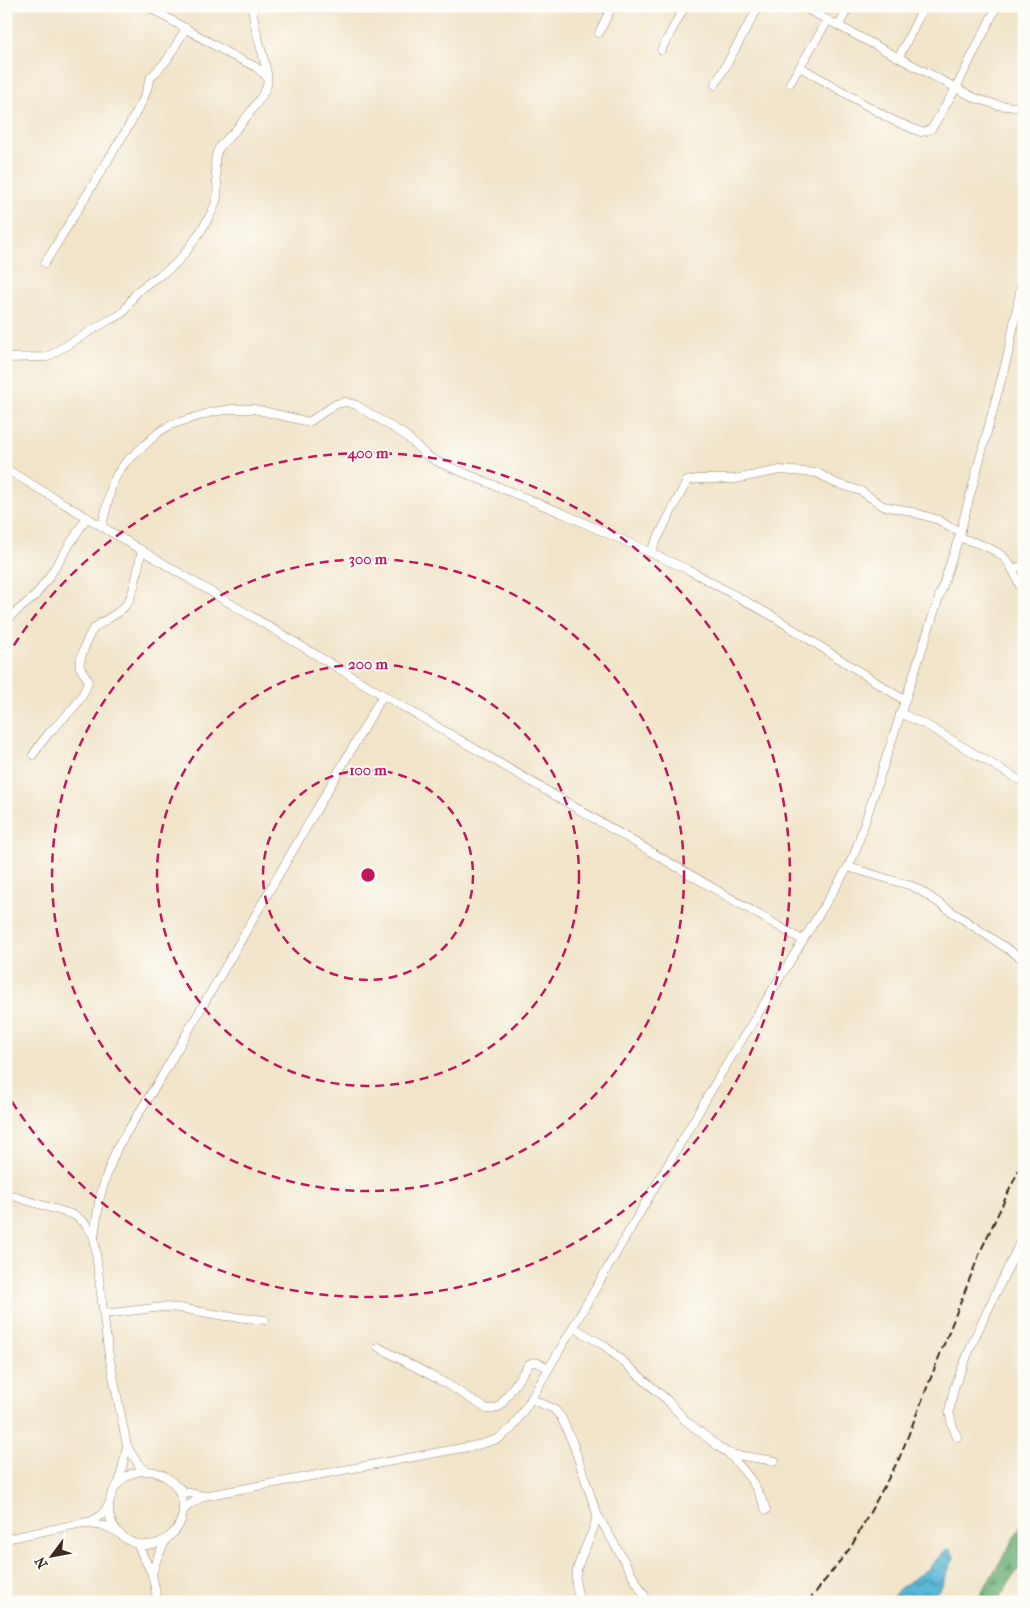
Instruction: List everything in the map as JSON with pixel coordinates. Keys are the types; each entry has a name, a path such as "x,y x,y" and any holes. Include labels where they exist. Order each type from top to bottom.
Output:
{"street":[{"path":"147,6 231,55 256,67 267,77"},
{"path":"6,358 47,357 120,316 126,310 132,297 140,289 175,264 190,246 213,211 218,197 215,166 219,146 240,126 264,92 268,83 253,6"},
{"path":"599,34 612,6"},
{"path":"661,50 685,6"},
{"path":"715,85 759,6"},
{"path":"801,6 975,98 997,105 1024,108"},
{"path":"839,25 848,6"},
{"path":"899,57 924,6"},
{"path":"800,67 892,120 921,132 926,131 932,128 956,88 997,6"},
{"path":"790,83 828,20"},
{"path":"45,263 127,129 143,100 151,77 167,60 186,28"},
{"path":"183,1511 204,1496 412,1458 498,1439 512,1428 531,1399 719,1077 848,867 855,852 960,534 1009,350 1024,270"},
{"path":"102,526 106,504 117,474 125,463 170,425 212,412 233,409 254,409 309,422 336,404 346,402 356,404 405,435 426,455 440,463 562,513 690,570 774,617 904,700"},
{"path":"6,469 383,695 802,940"},
{"path":"650,553 687,481 697,479 736,479 780,470 818,473 835,483 861,491 883,506 939,520 960,534 997,552 1004,557 1012,569 1024,594"},
{"path":"6,620 35,596 45,584 87,517"},
{"path":"33,756 42,742 82,697 88,680 79,665 89,636 97,626 122,610 127,604 131,596 142,550"},
{"path":"1012,569 1024,565"},
{"path":"147,1471 138,1464 127,1446 114,1388 94,1237 100,1196 117,1148 162,1076 383,695"},
{"path":"900,713 928,726 1024,783"},
{"path":"848,867 912,886 1024,960"},
{"path":"6,1194 74,1215 85,1224 94,1237"},
{"path":"957,1437 949,1412 954,1388 974,1339 1024,1234"},
{"path":"104,1314 163,1307 265,1320"},
{"path":"572,1326 604,1346 667,1400 697,1431 728,1453 759,1490 766,1510"},
{"path":"378,1347 445,1383 487,1410 500,1406 528,1364 532,1361 548,1368"},
{"path":"531,1399 554,1410 561,1417 572,1441 597,1514 648,1602"},
{"path":"116,1531 110,1519 109,1506 112,1494 118,1484 127,1446"},
{"path":"728,1453 775,1461"},
{"path":"118,1484 131,1474 147,1471 159,1473 186,1492 204,1496"},
{"path":"80,1524 93,1524 116,1531 126,1539 137,1544 147,1546 157,1544 166,1540 175,1532 181,1522 183,1511 182,1499 178,1487"},
{"path":"6,1539 92,1521 109,1506"},
{"path":"580,1602 576,1574 593,1532 597,1514"},
{"path":"152,1574 166,1540"},
{"path":"137,1544 152,1574 158,1602"}],"green space":[{"path":"1024,1521 1024,1560 997,1602 972,1602 978,1599"}],"water":[{"path":"947,1549 951,1550 954,1557 943,1583 930,1602 889,1602 899,1589 929,1568"}],"railway":[{"path":"808,1602 851,1547 899,1459 981,1250 1024,1159"}]}
